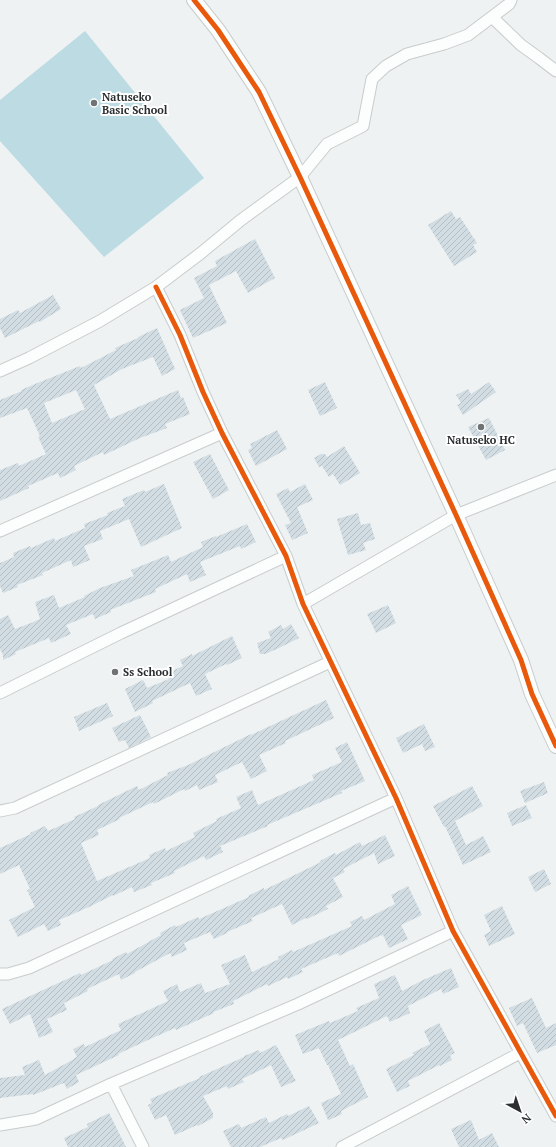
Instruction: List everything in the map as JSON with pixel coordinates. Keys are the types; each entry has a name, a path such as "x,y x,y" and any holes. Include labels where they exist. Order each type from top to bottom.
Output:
{"street":[{"path":"194,0 218,30 259,92 300,177 456,515 521,660 532,694 556,746"},
{"path":"0,371 29,358 100,321 156,287 241,220 300,177 327,144 363,126 372,79 386,66 407,54 444,44 468,35 509,4 511,0"},
{"path":"492,17 521,46 556,71"},
{"path":"156,287 180,335 203,392 222,433 286,556 303,604 396,798 453,931 556,1116"},
{"path":"0,531 222,433"},
{"path":"303,604 456,515 556,475"},
{"path":"0,693 121,633 286,556"},
{"path":"0,812 15,808 330,662"},
{"path":"0,974 8,974 29,968 396,798"},
{"path":"0,1125 36,1119 111,1084 298,1004 453,931"},
{"path":"342,1147 520,1053"},
{"path":"111,1084 143,1147"}],"shaded area":[{"path":"85,31 204,178 104,257 0,141 0,100"}],"building":[{"path":"451,211 456,219 460,217 477,243 473,245 477,252 454,266 428,225"},
{"path":"255,239 275,278 248,293 236,271 209,285 227,323 193,338 180,310 204,298 194,278 217,266 215,261"},
{"path":"53,295 61,309 40,322 39,321 5,338 0,328 0,319 18,310 20,313"},
{"path":"157,328 175,369 162,376 153,357 122,369 94,385 110,419 178,390 181,398 183,397 190,414 165,424 167,428 140,438 104,455 103,452 74,466 76,470 60,478 58,473 28,486 29,488 0,501 0,470 18,463 19,466 46,454 38,437 40,436 27,408 0,418 0,400 80,366 81,368 116,350 115,348","holes":["76,390 85,409 52,423 44,403"]},
{"path":"325,382 337,408 320,416 308,390"},
{"path":"489,382 496,392 463,415 457,405 461,403 456,395 468,389 471,394"},
{"path":"489,418 505,450 486,460 468,427"},
{"path":"277,430 287,449 256,466 248,450 252,448 250,444"},
{"path":"344,446 360,473 340,485 333,474 329,477 322,466 319,467 314,458 321,454 325,454 327,457"},
{"path":"210,454 229,490 213,499 193,462"},
{"path":"164,484 182,528 141,547 129,519 100,531 103,539 84,546 90,560 73,567 71,560 42,573 43,575 17,585 18,587 3,593 0,586 0,563 14,557 13,553 30,546 31,548 54,538 55,541 85,528 84,524 108,515 107,513 125,506 122,499"},
{"path":"305,484 313,500 297,507 308,533 292,540 285,525 291,523 276,494 288,488 290,492"},
{"path":"358,513 361,525 370,523 375,539 363,543 366,550 348,555 337,519"},
{"path":"247,524 256,542 241,549 240,546 200,562 206,575 190,582 187,574 155,589 156,592 110,610 111,612 95,619 93,614 66,625 71,634 51,643 49,638 15,652 16,654 3,660 3,655 0,649 0,619 8,615 15,629 31,623 40,619 35,602 54,595 59,608 85,597 84,596 100,588 134,576 131,570 168,555 171,562 203,547 201,542"},
{"path":"388,605 396,623 376,633 367,614"},
{"path":"291,624 299,638 265,654 260,654 257,643 271,638 268,632 281,625 283,629"},
{"path":"232,636 242,658 205,674 212,689 196,696 190,683 152,701 153,703 135,712 125,689 143,680 147,688 169,679 166,674 183,666 180,660 192,654 192,656"},
{"path":"326,700 334,718 259,755 267,771 251,779 242,762 215,775 218,782 199,790 197,785 185,791 184,789 154,804 153,802 119,818 120,819 97,830 99,835 81,843 97,881 150,858 149,855 165,848 166,851 195,837 193,833 217,821 216,819 241,808 236,797 252,790 258,805 314,780 312,775 342,762 335,748 347,742 365,781 341,791 342,793 220,846 223,852 206,860 204,856 174,871 175,873 151,883 152,885 134,892 132,887 59,920 61,925 48,931 44,924 18,937 9,920 35,907 27,890 30,889 19,865 0,874 0,848 45,826 48,831 75,819 74,817 137,786 139,790 168,775 167,773 188,765"},
{"path":"107,703 113,716 79,731 74,717"},
{"path":"140,715 151,737 129,748 125,740 119,742 112,728"},
{"path":"424,724 435,747 425,751 422,744 403,753 396,738"},
{"path":"544,782 548,793 525,803 520,791"},
{"path":"472,786 483,806 455,821 466,845 483,836 491,852 463,865 445,826 444,827 433,806"},
{"path":"526,805 532,818 512,826 507,813"},
{"path":"385,835 395,856 378,864 374,853 343,869 345,872 333,878 343,897 326,906 328,909 307,919 306,918 292,925 282,904 251,918 253,921 214,939 210,932 184,943 187,950 172,957 170,953 121,980 119,974 87,989 88,991 64,1003 67,1010 47,1019 53,1032 39,1038 30,1014 10,1024 2,1009 80,973 81,975 113,960 112,959 126,952 127,954 161,935 160,933 175,925 176,927 198,917 199,919 249,897 248,896 264,888 264,890 321,862 320,861 335,853 336,855 360,842 362,846"},
{"path":"544,869 551,884 535,892 528,877"},
{"path":"408,886 422,915 401,925 408,939 389,948 383,935 381,935 339,956 338,953 301,969 303,972 288,979 287,977 268,986 267,984 233,1001 234,1004 213,1012 214,1013 176,1030 175,1028 148,1040 76,1075 79,1082 67,1089 64,1083 33,1095 0,1098 0,1078 25,1075 22,1067 39,1060 45,1075 77,1057 73,1049 84,1044 85,1047 121,1030 118,1024 168,1001 163,991 177,984 180,992 201,983 205,993 230,984 221,965 245,955 252,972 279,959 278,957 292,950 293,952 352,926 350,922 362,916 364,920 395,904 391,895"},
{"path":"502,906 515,934 489,946 484,935 491,931 484,915"},
{"path":"451,968 459,987 443,994 441,989 408,1006 410,1013 390,1022 387,1016 338,1040 350,1066 353,1064 368,1097 341,1111 342,1114 328,1120 321,1103 341,1094 319,1048 303,1054 295,1035 329,1021 330,1023 358,1011 356,1008 379,998 374,984 395,975 402,991"},
{"path":"532,998 546,1028 556,1023 556,1045 537,1053 523,1023 517,1026 509,1008"},
{"path":"439,1023 455,1053 450,1055 452,1060 408,1081 410,1086 397,1092 386,1069 414,1055 412,1053 430,1044 424,1031"},
{"path":"276,1045 296,1081 281,1087 271,1065 242,1079 244,1082 228,1089 227,1086 203,1096 213,1113 213,1118 198,1126 197,1125 175,1135 166,1115 155,1120 148,1105 152,1103 150,1099 200,1078 199,1077 244,1056 259,1050 260,1053"},
{"path":"309,1106 319,1123 283,1140 281,1138 260,1147 231,1147 223,1131 239,1124 241,1128 266,1117 269,1123 287,1114 288,1116"},
{"path":"109,1113 126,1147 68,1147 64,1138 88,1127 87,1124"},
{"path":"471,1120 479,1140 492,1133 499,1147 459,1147 451,1129"}],"cycle path":[{"path":"194,0 218,30 259,92 300,177 456,515 521,660 532,694 556,746"},
{"path":"156,287 180,335 203,392 222,433 286,556 303,604 396,798 453,931 556,1116"}],"place":[{"name":"Natuseko Basic School","path":"94,103"},
{"name":"Natuseko HC","path":"481,427"},
{"name":"Ss School","path":"115,672"}]}
